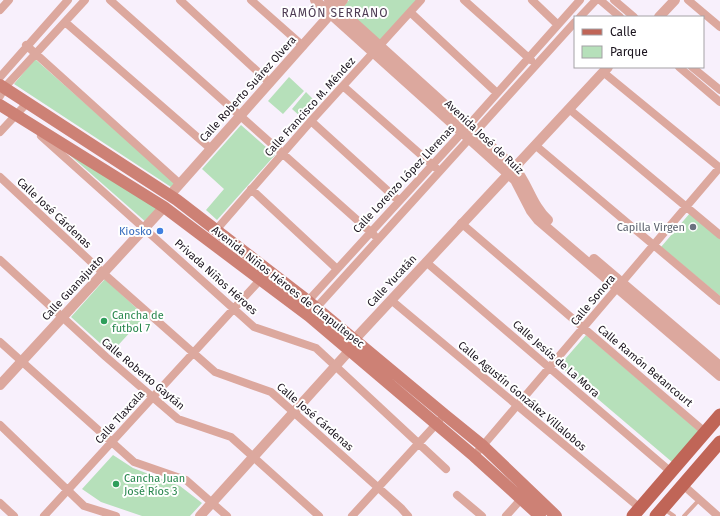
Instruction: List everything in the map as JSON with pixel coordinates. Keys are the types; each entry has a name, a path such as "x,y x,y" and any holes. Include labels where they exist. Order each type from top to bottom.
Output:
{"main road":[{"name":"Avenida Niños Héroes de Chapultepec","path":"1,86 170,195 312,304 352,345 436,424 474,456 556,516"},
{"name":"Avenida Niños Héroes de Chapultepec","path":"0,105 17,114 164,207 260,280 352,345 445,415 483,446 525,494 540,516"},
{"path":"636,512 720,415"},
{"path":"660,512 682,485 719,445"}],"street":[{"path":"0,10 9,0"},
{"path":"1,86 26,45 68,0"},
{"path":"1,86 36,53 85,0"},
{"path":"110,0 378,239"},
{"path":"180,0 270,83"},
{"path":"250,0 303,46"},
{"name":"Avenida José de Ruiz","path":"315,0 337,7"},
{"name":"Avenida José de Ruiz","path":"329,0 376,49 510,170 520,174 542,215 720,376"},
{"name":"Calle Francisco M. Méndez","path":"216,230 311,121 422,0"},
{"path":"464,0 536,65"},
{"path":"532,0 558,24"},
{"name":"Calle Lorenzo López Llerenas","path":"312,304 378,239 440,172 497,92 580,0"},
{"path":"581,16 596,0"},
{"path":"600,0 619,16"},
{"path":"614,0 633,16"},
{"path":"660,16 675,0"},
{"path":"688,0 720,28"},
{"name":"Calle Roberto Suárez Olvera","path":"170,195 337,7"},
{"path":"410,12 497,92"},
{"path":"65,22 211,149"},
{"name":"Calle Lorenzo López Llerenas","path":"312,304 336,268 432,165 469,133 536,65 574,23"},
{"path":"26,45 180,184"},
{"path":"680,68 720,102"},
{"path":"693,68 720,90"},
{"path":"606,70 720,168"},
{"name":"Calle Yucatán","path":"200,516 336,366 391,300 461,223 606,70"},
{"path":"343,86 440,172"},
{"path":"0,132 28,102"},
{"path":"569,109 720,235"},
{"name":"Privada Niños Héroes","path":"17,114 254,327 316,348 446,469"},
{"path":"311,121 399,201"},
{"path":"72,149 80,136"},
{"path":"535,145 720,301"},
{"name":"Calle Sonora","path":"474,456 720,168"},
{"name":"Calle José Cárdenas","path":"0,177 103,273 215,372 271,392 401,508 408,516"},
{"path":"251,189 336,268"},
{"name":"Calle Guanajuato","path":"0,385 164,207"},
{"name":"Calle Ramón Betancourt","path":"461,223 706,432"},
{"name":"Calle Roberto Gaytán","path":"0,260 62,318 178,419 231,437 254,456 319,516"},
{"name":"Calle Jesús de La Mora","path":"426,262 671,472"},
{"name":"Calle Tlaxcala","path":"44,516 193,351 260,280"},
{"name":"Avenida José de Ruiz","path":"620,285 720,366"},
{"name":"Calle Agustín González Villalobos","path":"391,300 517,406 636,512"},
{"path":"0,342 134,462 186,480 227,516"},
{"path":"352,516 445,415"},
{"path":"0,425 84,506 116,516"},
{"path":"682,485 718,516"},
{"path":"506,516 525,494"},
{"path":"457,495 482,516"},
{"path":"0,502 14,516"}],"lane":[{"path":"684,516 699,500"},
{"path":"660,512 674,516"}],"green space":[{"path":"349,0 418,0 380,41 343,7"},
{"path":"35,59 175,183 171,187 14,84"},
{"path":"289,77 304,91 283,114 268,101"},
{"path":"306,92 315,101 301,117 292,109"},
{"path":"241,125 275,155 217,220 206,210 224,189 202,169"},
{"path":"56,143 160,209 147,223"},
{"path":"690,213 720,238 720,296 661,247"},
{"name":"Cancha de futbol 7","path":"105,279 145,316 111,353 71,317"},
{"path":"586,335 699,431 672,462 559,366"},
{"path":"113,455 133,468 180,486 202,503 190,516 142,516 101,502 82,489"}],"place":[{"name":"Capilla Virgen","path":"693,227"},
{"name":"Kiosko","path":"160,231"},
{"name":"Cancha de futbol 7","path":"104,321"},
{"name":"Cancha Juan José Ríos 3","path":"116,484"}],"district":[{"name":"RAMÓN SERRANO","path":"335,13"}]}
